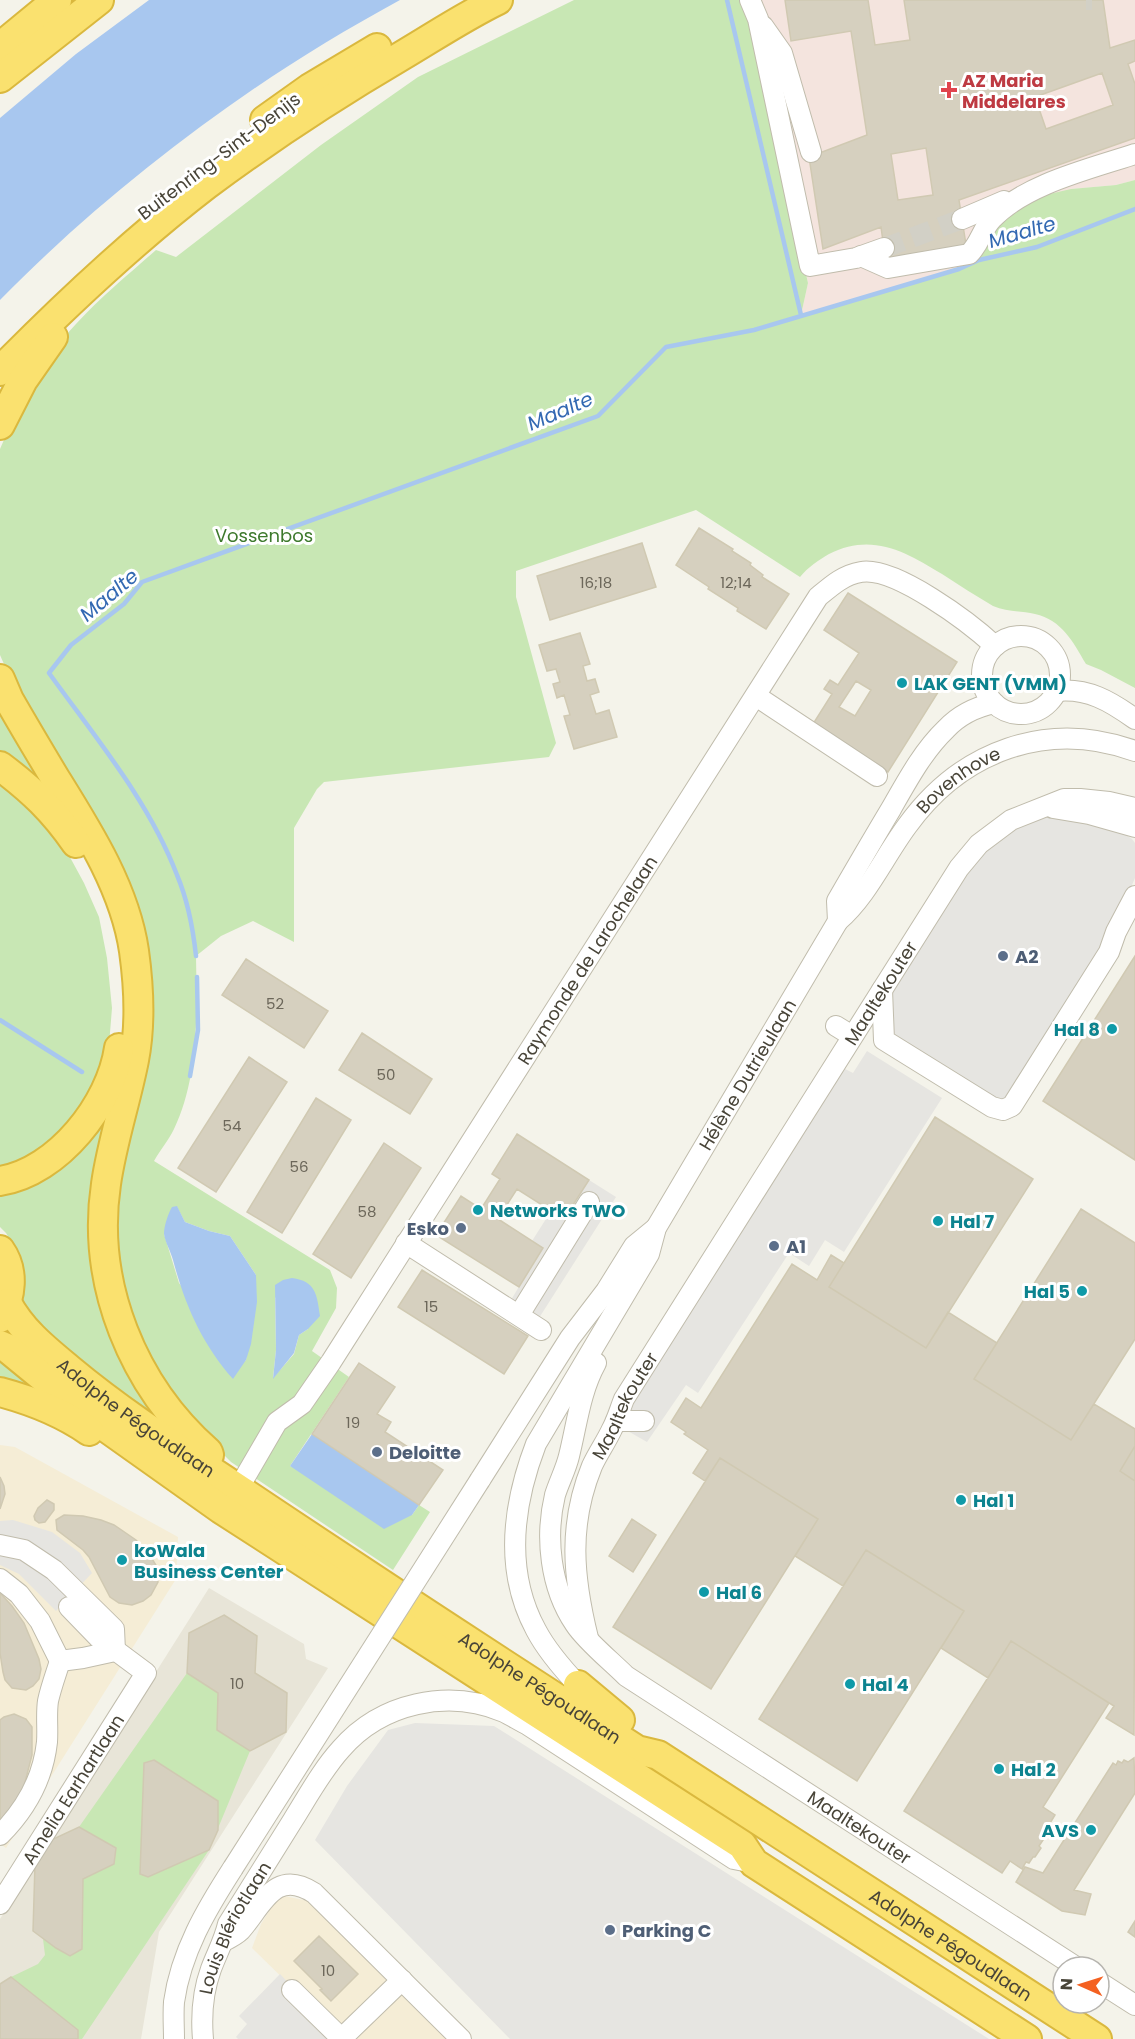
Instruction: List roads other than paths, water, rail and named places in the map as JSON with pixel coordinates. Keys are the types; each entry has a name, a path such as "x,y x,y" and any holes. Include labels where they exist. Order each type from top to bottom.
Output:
{"highway":[{"path":"0,47 57,0"},
{"path":"0,78 99,0"},
{"name":"Buitenring-Sint-Denijs","path":"0,344 73,272 209,159 310,88 389,40 463,0"},
{"path":"0,371 52,318 157,224 207,185 288,127 380,69 498,0"},
{"path":"0,425 22,380 46,345 78,310 150,242 157,224"},
{"path":"0,679 24,727 84,824 107,869 124,912 134,948 138,991 138,1029 134,1058 105,1184 102,1217 104,1254 118,1320 132,1352 150,1386 173,1417 208,1452 212,1472"},
{"path":"0,766 28,788 58,817 77,844 96,881 110,918 119,953 123,992 118,1053 110,1081 96,1109 79,1133 58,1153 30,1170 0,1181"},
{"path":"0,1250 5,1256 10,1280 4,1311"},
{"name":"Adolphe Pégoudlaan","path":"4,1311 15,1318 32,1337 86,1383 155,1434 212,1472 637,1750 658,1755 1097,2039"},
{"name":"Adolphe Pégoudlaan","path":"0,1345 7,1348 90,1416 221,1509 742,1845 754,1863 1027,2039"},
{"path":"0,1392 76,1422 103,1441 129,1444"},
{"path":"578,1685 608,1712 644,1737 658,1755"}],"street":[{"path":"752,6 782,53 811,152"},
{"path":"752,6 810,267 861,256 884,248"},
{"path":"962,219 1028,191 1135,154"},
{"path":"861,256 888,267 969,254 976,248 992,219 1028,191"},
{"name":"Raymonde de Larochelaan","path":"238,1489 277,1422 302,1404 336,1354 818,597 838,579 862,572 882,573 903,581 976,629 995,646"},
{"path":"1019,636 1044,643 1053,653 1059,665 1060,678 1057,691 1046,705 1029,713 1016,714 1005,711 994,703 987,693 983,675 987,656 995,646 1006,639 1019,636"},
{"path":"1057,691 1071,689 1091,693 1108,700 1135,719"},
{"path":"756,696 878,776"},
{"path":"838,921 837,901 928,750 946,728 962,715 994,703"},
{"name":"Bovenhove","path":"838,921 854,908 901,833 932,795 954,775 979,760 1022,744 1070,737 1111,742 1135,750"},
{"name":"Maaltekouter","path":"1057,1955 626,1676 588,1638 575,1578 575,1544 580,1499 593,1464 616,1421 624,1399 959,868 979,844 1011,820 1064,799 1109,802 1135,808"},
{"path":"1047,807 1089,814 1131,829"},
{"path":"882,990 884,1040 992,1107 1002,1110 1012,1106 1109,952 1116,932 1135,896"},
{"name":"Hélène Dutrieulaan","path":"605,1327 649,1254 657,1228 838,921"},
{"path":"519,1315 589,1202"},
{"name":"Hélène Dutrieulaan","path":"480,1480 570,1338 606,1291 634,1246 657,1228"},
{"path":"406,1243 541,1330"},
{"path":"588,1638 576,1626 558,1590 550,1547 550,1522 556,1494 568,1458 582,1395 591,1372 606,1347 605,1327"},
{"name":"Adolphe Pégoudlaan","path":"578,1685 554,1658 536,1630 524,1600 516,1567 514,1536 521,1491 536,1443 605,1327"},
{"path":"616,1421 644,1421"},
{"name":"Louis Blériotlaan","path":"174,2039 174,2004 180,1971 207,1911 480,1480"},
{"path":"0,1545 24,1550 54,1570 114,1629 115,1651"},
{"path":"0,1579 20,1594 40,1621 60,1661 49,1700 47,1742 41,1775 18,1818 0,1835"},
{"path":"69,1607 115,1651"},
{"path":"60,1661 115,1651"},
{"name":"Amelia Earhartlaan","path":"0,1904 146,1672 115,1651"},
{"name":"Louis Blériotlaan","path":"203,2039 206,1987 211,1968 224,1941 228,1924 323,1772 341,1749 361,1730 382,1716 409,1706 436,1700 471,1703 503,1712 528,1725 734,1859 754,1863"},
{"path":"224,1941 239,1933 262,1900 273,1891 292,1884 303,1887 314,1893 461,2039"},
{"path":"292,1990 341,2039 402,1980"},
{"path":"1111,1990 1135,2005"}],"water":[{"path":"149,0 400,0 282,70 197,130 74,229 0,300 0,118 76,54"},
{"path":"177,1206 185,1222 230,1236 256,1275 257,1302 251,1344 246,1360 233,1379 212,1352 183,1293 164,1234 166,1220 172,1207"},
{"path":"292,1278 306,1282 314,1290 320,1316 299,1335 294,1353 273,1379 276,1350 275,1285"},
{"path":"312,1434 419,1505 412,1515 384,1529 290,1466"}],"waterway":[{"path":"727,0 801,315"},
{"name":"Maalte","path":"196,956 192,925 184,895 152,821 120,770 49,673 71,645 124,604 142,582 598,416 666,347 754,330 959,269 979,260 1037,247 1135,209"},
{"path":"190,1076 198,1030 197,977"},
{"path":"0,1020 82,1072"}],"tunnel":[{"path":"1086,0 1092,0"},
{"path":"884,248 962,219"}],"place":[{"name":"AZ Maria Middelares","path":"949,90"},
{"name":"LAK GENT (VMM)","path":"902,683"},
{"name":"A2","path":"1003,956"},
{"name":"Hal 8","path":"1112,1029"},
{"name":"Networks TWO","path":"478,1210"},
{"name":"Hal 7","path":"938,1221"},
{"name":"Esko","path":"461,1228"},
{"name":"A1","path":"774,1246"},
{"name":"Hal 5","path":"1082,1291"},
{"name":"Deloitte","path":"377,1452"},
{"name":"Hal 1","path":"961,1500"},
{"name":"koWala Business Center","path":"122,1560"},
{"name":"Hal 6","path":"704,1592"},
{"name":"Hal 4","path":"850,1684"},
{"name":"Hal 2","path":"999,1769"},
{"name":"AVS","path":"1091,1830"},
{"name":"Parking C","path":"610,1930"}],"park label":[{"name":"Vossenbos","path":"264,535"}]}
